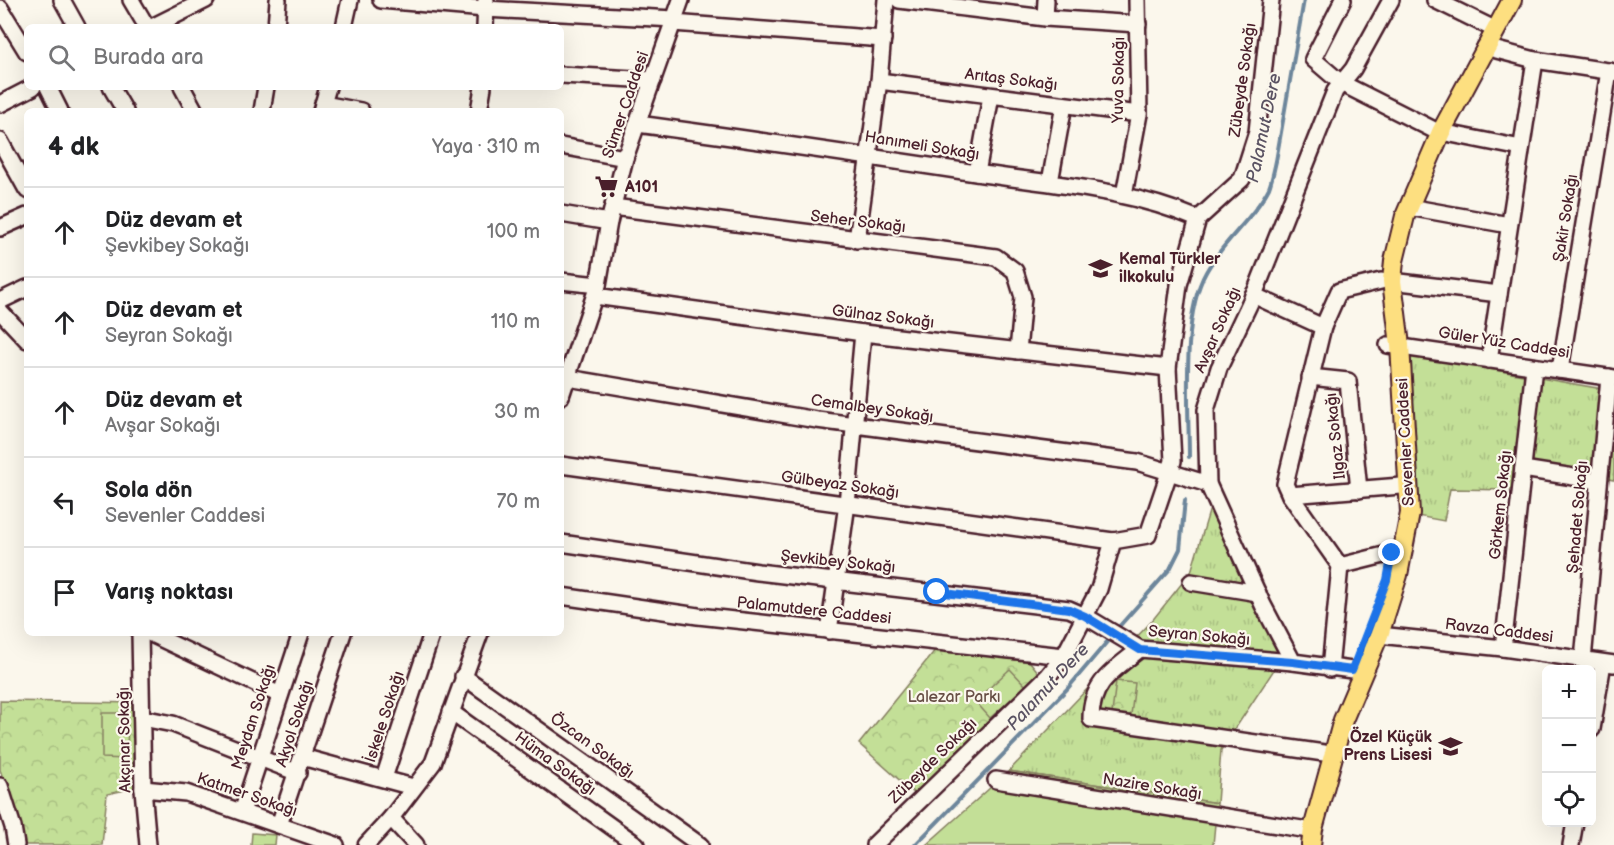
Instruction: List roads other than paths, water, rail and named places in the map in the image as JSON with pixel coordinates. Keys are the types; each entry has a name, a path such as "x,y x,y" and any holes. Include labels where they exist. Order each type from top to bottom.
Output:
{"main road":[{"name":"Sevenler Caddesi","path":"1311,845 1313,829 1343,720 1374,633 1398,575 1410,513 1386,281 1399,208 1502,0"},
{"name":"Sevenler Caddesi","path":"1481,45 1512,0"},
{"name":"Sevenler Caddesi","path":"1386,281 1409,207 1437,130"},
{"name":"Sevenler Caddesi","path":"1301,837 1324,753 1352,670 1374,633 1387,580 1401,486 1394,345"}],"street":[{"path":"62,0 75,24"},
{"path":"131,0 145,24"},
{"path":"158,24 204,0"},
{"path":"276,24 278,0"},
{"path":"345,24 350,0"},
{"path":"381,0 485,5 883,39"},
{"name":"Sümer Caddesi","path":"564,388 568,378 569,353 596,291 625,158 681,0"},
{"path":"857,240 879,81 886,0"},
{"path":"899,0 1045,18 1138,24"},
{"path":"1045,18 1046,0"},
{"name":"Yuva Sokağı","path":"1124,195 1139,114 1137,0"},
{"name":"Zübeyde Sokağı","path":"1198,219 1242,179 1257,132 1271,0"},
{"path":"1343,0 1313,59 1341,83 1437,130 1521,148"},
{"name":"Avşar Sokağı","path":"1293,662 1258,593 1208,484 1206,410 1219,368 1253,295 1335,91 1353,69 1392,0"},
{"path":"1435,0 1488,26"},
{"path":"485,5 485,24"},
{"path":"0,8 24,47"},
{"path":"1481,45 1534,60 1611,72"},
{"path":"1489,360 1534,60"},
{"name":"Şakir Sokağı","path":"1560,370 1611,72"},
{"path":"564,75 653,80"},
{"name":"Arıtaş Sokağı","path":"879,81 1139,114"},
{"path":"0,104 27,90"},
{"path":"50,90 58,108"},
{"path":"113,90 123,108"},
{"path":"184,90 193,108"},
{"path":"262,108 266,90"},
{"path":"322,108 327,90"},
{"path":"480,108 482,90"},
{"path":"977,173 991,96"},
{"path":"1050,182 1064,105"},
{"name":"Hanımeli Sokağı","path":"637,124 1050,182 1124,195 1178,210 1198,219"},
{"path":"0,141 24,185"},
{"path":"564,147 625,158"},
{"path":"1409,207 1509,225"},
{"name":"Seher Sokağı","path":"564,214 611,215 857,240 996,257 1015,271 1023,297 1017,351"},
{"path":"0,228 24,217"},
{"path":"1113,541 1148,535 1171,473 1173,461 1168,368 1179,285 1198,219"},
{"path":"1330,669 1340,566 1290,495 1285,484 1323,327 1340,291 1386,281 1499,294"},
{"name":"Gülnaz Sokağı","path":"564,282 596,291 863,333 1168,368"},
{"path":"0,301 24,289"},
{"path":"1253,295 1323,327"},
{"path":"0,311 24,337"},
{"path":"829,631 847,504 863,333"},
{"name":"Güler Yüz Caddesi","path":"1394,345 1611,378"},
{"name":"Görkem Sokağı","path":"1503,648 1534,367"},
{"name":"Ilgaz Sokağı","path":"1310,377 1348,381 1359,490"},
{"name":"Cemalbey Sokağı","path":"568,378 853,425 1137,462 1208,484"},
{"name":"Şehadet Sokağı","path":"1583,660 1611,378"},
{"name":"Gülbeyaz Sokağı","path":"564,465 1113,541"},
{"path":"1523,470 1599,481"},
{"path":"1290,495 1401,486"},
{"name":"Zübeyde Sokağı","path":"874,845 1048,676 1064,656 1099,589 1113,541"},
{"name":"Şevkibey Sokağı","path":"564,543 1069,609 1085,616 1113,634"},
{"path":"1340,566 1392,553"},
{"path":"1191,582 1258,593"},
{"name":"Palamutdere Caddesi","path":"564,596 829,631 1064,656"},
{"name":"Ravza Caddesi","path":"1374,633 1503,648 1608,664"},
{"name":"Seyran Sokağı","path":"1113,634 1140,650 1293,662"},
{"name":"Akçınar Sokağı","path":"140,636 143,789 148,845"},
{"path":"155,636 280,695"},
{"name":"Meydan Sokağı","path":"242,812 300,636"},
{"name":"Akyol Sokağı","path":"279,825 343,636"},
{"name":"İskele Sokağı","path":"384,778 431,636"},
{"path":"366,845 391,818 433,763 479,636"},
{"path":"1140,650 1097,687 1091,704 1091,719 1324,753"},
{"path":"1293,662 1330,669 1352,670"},
{"path":"1594,719 1608,664"},
{"name":"Özcan Sokağı","path":"463,676 700,845"},
{"name":"Hüma Sokağı","path":"451,712 638,845"},
{"path":"142,718 173,724 258,760 298,773"},
{"path":"302,757 413,787"},
{"name":"Nazire Sokağı","path":"996,780 1301,837"},
{"name":"Katmer Sokağı","path":"143,789 186,793 336,845"},
{"path":"1,793 16,845"},
{"path":"391,818 416,845"},
{"path":"1571,845 1574,827"}],"waterway":[{"name":"Palamut Dere","path":"1189,457 1188,362 1193,312 1198,291 1213,261 1255,210 1269,188 1276,161 1304,0"},
{"name":"Palamut Dere","path":"1116,630 1170,569 1180,549 1185,500"},
{"name":"Palamut Dere","path":"915,845 1068,688 1112,636"}],"place":[{"name":"A101","path":"607,187"},
{"name":"Kemal Türkler ilkokulu","path":"1101,268"},
{"name":"Özel Küçük Prens Lisesi","path":"1450,746"}],"park label":[{"name":"Lalezar Parkı","path":"954,697"}]}
